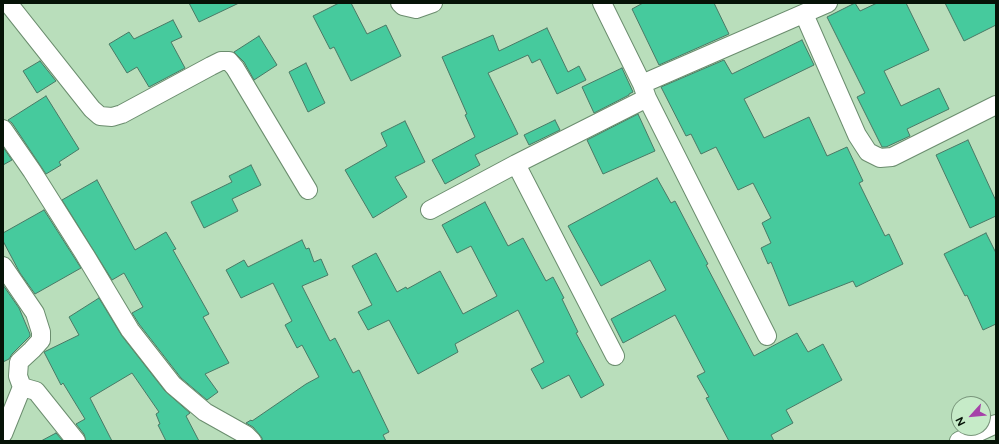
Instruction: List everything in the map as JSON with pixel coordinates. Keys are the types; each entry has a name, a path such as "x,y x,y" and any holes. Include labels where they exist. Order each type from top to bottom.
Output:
{"street":[{"path":"8,3 92,109 100,116 112,117 122,114 221,61 229,61 235,68 308,190"},
{"path":"400,3 403,6 416,9 432,3"},
{"path":"602,3 644,91 767,336"},
{"path":"430,210 516,164 644,91 828,3"},
{"path":"804,14 857,135 868,152 880,158 892,157 996,105"},
{"path":"3,129 32,171 130,330 173,385 205,412 246,435 252,441"},
{"path":"516,164 615,356"},
{"path":"3,266 35,313 41,332 41,340 19,362 18,376 22,387 3,434"},
{"path":"22,387 36,391 76,441"},
{"path":"959,441 996,424"}],"building":[{"path":"189,3 239,3 199,22"},
{"path":"339,3 351,3 367,34 386,25 401,56 351,81 334,47 330,49 313,16"},
{"path":"643,3 714,3 729,34 659,65 632,9"},
{"path":"855,3 860,11 877,3 906,3 929,50 884,71 901,106 939,88 949,109 907,129 910,136 886,147 882,147 857,97 865,93 827,17"},
{"path":"945,3 996,3 996,25 964,41"},
{"path":"173,20 182,37 171,42 185,68 149,87 137,67 127,73 109,44 129,32 134,39"},
{"path":"547,28 568,72 579,66 586,80 557,94 540,59 532,63 528,55 488,73 518,134 475,155 480,165 445,184 432,160 475,137 465,115 467,114 442,57 493,35 499,51"},
{"path":"259,36 277,65 254,80 244,62 234,52"},
{"path":"802,40 814,65 744,99 764,138 809,117 827,156 847,147 863,181 859,183 885,236 889,234 903,264 856,287 853,281 789,306 771,262 768,264 761,248 771,243 762,223 771,218 753,183 738,190 716,147 701,154 691,134 686,136 661,87 724,60 732,74"},
{"path":"40,61 56,81 37,93 23,71"},
{"path":"306,63 325,103 308,112 289,72"},
{"path":"622,68 633,92 594,113 582,87"},
{"path":"46,96 79,149 59,162 61,165 46,174 12,123 8,120"},
{"path":"638,114 655,151 603,174 587,140"},
{"path":"555,120 560,130 529,145 524,135"},
{"path":"405,121 425,162 395,177 407,197 373,218 345,170 387,146 381,133"},
{"path":"968,140 996,201 996,216 970,228 936,155"},
{"path":"3,147 12,160 3,165"},
{"path":"251,165 261,185 232,199 238,211 204,228 191,202 232,182 229,176"},
{"path":"657,178 671,203 675,201 708,264 706,265 754,356 797,333 808,352 823,344 842,380 786,410 793,423 771,435 774,441 729,441 706,398 709,397 697,376 705,372 675,315 623,343 611,319 666,290 650,260 601,286 568,226"},
{"path":"97,180 135,250 166,232 176,249 173,250 209,314 203,317 229,363 205,374 218,392 207,400 181,378 139,324 132,313 143,307 124,273 112,280 62,200"},
{"path":"485,202 508,246 523,238 546,281 553,277 564,298 562,299 578,332 576,333 604,385 581,398 569,375 542,389 531,369 544,362 518,310 455,344 458,352 418,374 389,320 368,330 358,312 372,305 352,266 376,253 397,292 406,287 407,289 440,271 463,314 497,296 471,246 457,253 442,225"},
{"path":"44,210 81,268 35,294 20,273 3,241 3,233"},
{"path":"986,233 996,253 996,324 983,330 967,295 965,296 944,254"},
{"path":"302,240 306,249 309,248 314,262 321,259 328,275 302,286 330,341 335,338 353,373 359,370 389,432 383,435 386,441 262,441 262,438 253,427 246,423 251,420 252,421 306,384 319,377 302,345 297,348 285,325 292,321 273,283 241,298 226,270 244,260 248,267"},
{"path":"3,285 19,308 30,336 9,359 3,362"},
{"path":"99,298 122,336 165,391 190,413 186,416 199,441 166,441 158,425 160,424 156,414 159,412 132,373 90,398 112,441 86,441 84,434 76,424 85,419 63,383 61,385 44,352 79,335 69,317"},
{"path":"56,433 63,441 41,441"}]}
